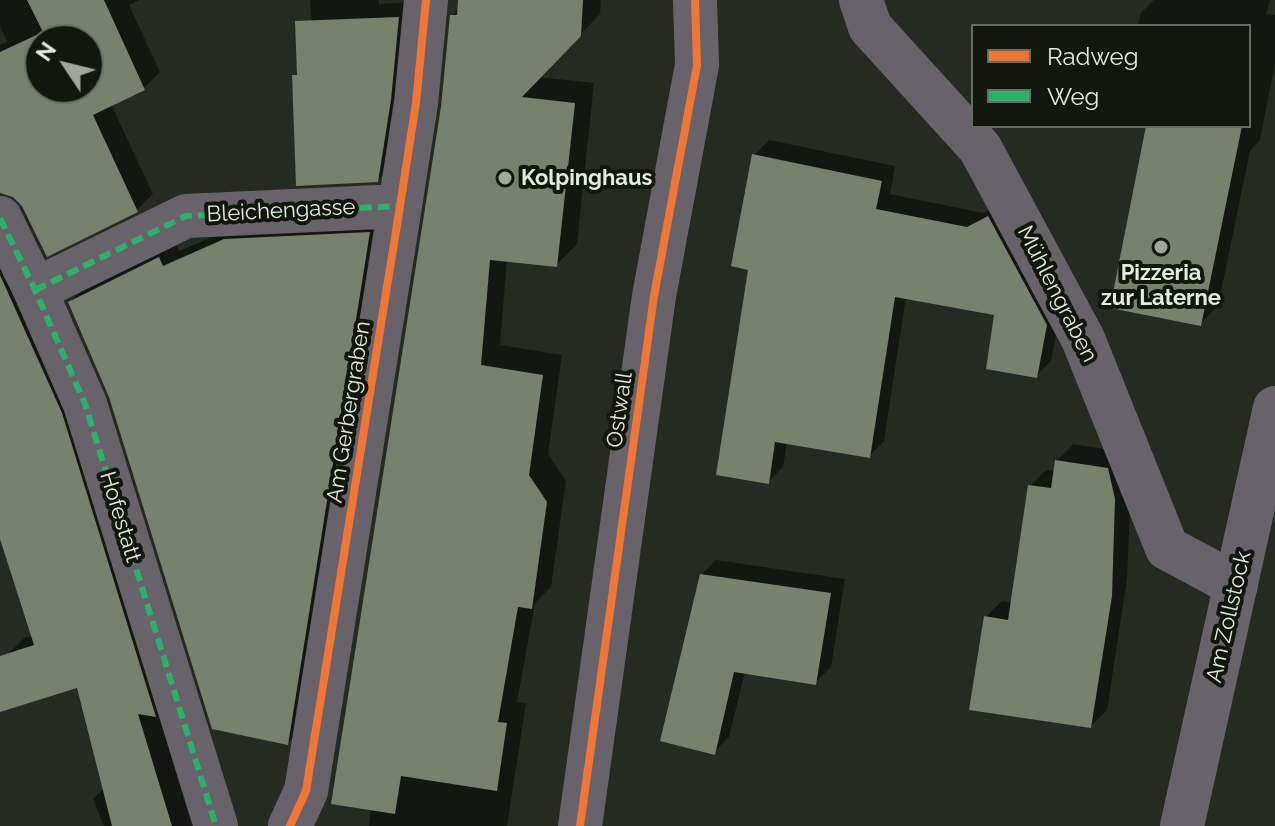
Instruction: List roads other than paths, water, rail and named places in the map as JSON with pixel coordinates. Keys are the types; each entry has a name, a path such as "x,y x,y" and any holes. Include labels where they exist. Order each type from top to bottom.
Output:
{"street":[{"name":"Am Gerbergraben","path":"290,826 306,791 416,103 426,0"},
{"name":"Ostwall","path":"580,826 654,296 697,65 695,0"},
{"name":"Mühlengraben","path":"861,0 870,27 980,148 1073,319 1167,548 1236,585"},
{"name":"Bleichengasse","path":"35,290 186,216 400,206"},
{"name":"Hofestatt","path":"0,218 85,404 216,826"},
{"name":"Am Zollstock","path":"1182,826 1275,408"}],"place":[{"name":"Kolpinghaus","path":"505,178"},
{"name":"Pizzeria zur Laterne","path":"1161,247"}]}
